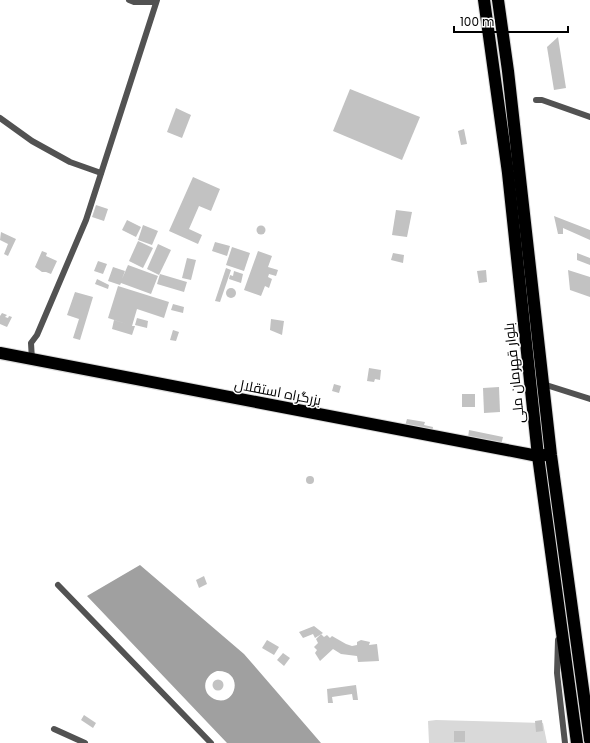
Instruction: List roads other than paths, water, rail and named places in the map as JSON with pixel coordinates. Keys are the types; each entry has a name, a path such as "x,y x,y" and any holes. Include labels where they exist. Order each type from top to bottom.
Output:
{"highway":[{"name":"بلوار قهرمان ملی","path":"484,0 508,173 538,456 577,743"},
{"name":"بلوار قهرمان ملی","path":"498,0 508,71 551,455 590,740"},
{"name":"بزرگراه استقلال","path":"0,353 538,456 551,455"}],"street":[{"path":"32,360 31,343 37,335 80,234 157,1 134,2 129,0"},
{"path":"536,100 542,100 590,117"},
{"path":"0,118 32,141 70,162 101,173"},
{"path":"543,384 590,399"},
{"path":"58,585 211,743"},
{"path":"560,618 557,673 565,743"},
{"path":"54,729 85,743"}]}
